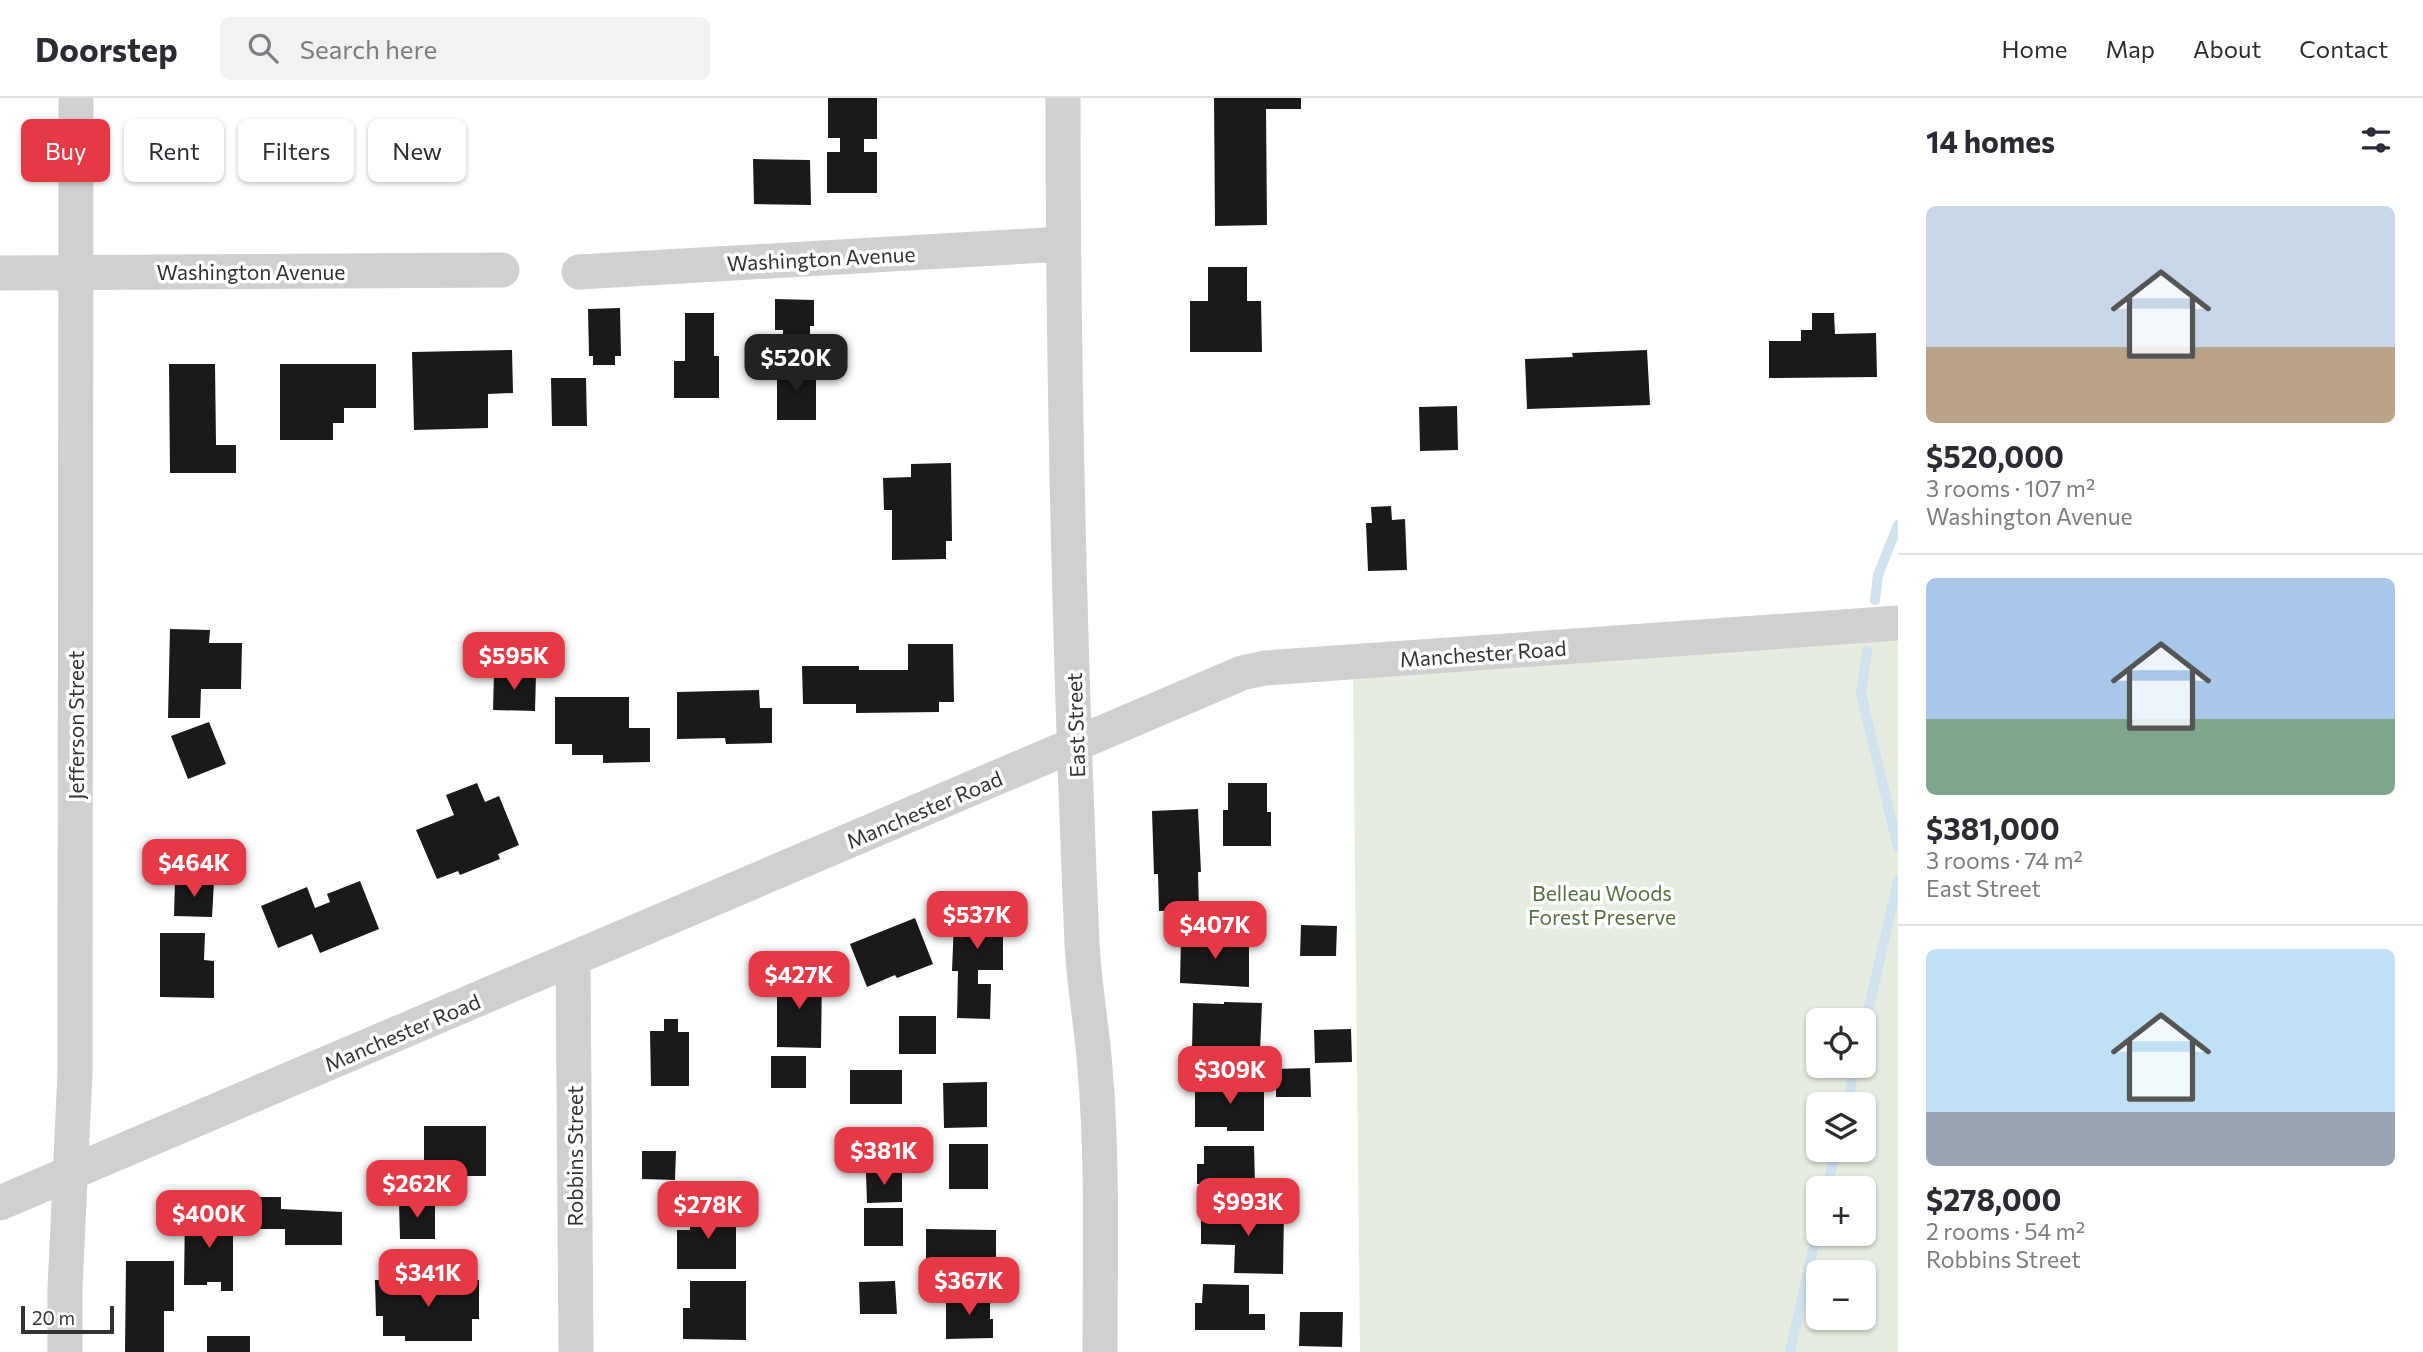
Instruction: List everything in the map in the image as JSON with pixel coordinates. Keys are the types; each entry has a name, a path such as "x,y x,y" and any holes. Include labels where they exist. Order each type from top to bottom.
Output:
{"street":[{"name":"Jefferson Street","path":"65,1352 75,1073 76,98"},
{"name":"East Street","path":"1063,98 1063,244 1075,745 1082,948 1095,1068 1101,1182 1100,1352"},
{"name":"Washington Avenue","path":"579,272 1063,244"},
{"name":"Washington Avenue","path":"0,273 502,270"},
{"name":"Manchester Road","path":"0,1203 1242,673 1265,667 1896,624"},
{"name":"Robbins Street","path":"573,959 576,1352"}],"green space":[{"name":"Belleau Woods Forest Preserve","path":"1898,633 1898,1352 1360,1352 1353,676"}],"building":[{"path":"828,98 877,98 877,139 864,139 864,152 877,152 877,193 827,193 827,152 840,152 840,138 828,138"},
{"path":"1214,98 1301,98 1301,109 1266,109 1267,225 1215,226"},
{"path":"753,159 810,160 811,205 754,204"},
{"path":"1208,267 1247,267 1247,301 1261,301 1262,352 1190,352 1190,301 1208,301"},
{"path":"775,299 814,300 814,326 810,326 810,361 783,361 783,330 775,330"},
{"path":"620,308 621,356 615,356 615,365 593,365 593,356 589,356 588,309"},
{"path":"685,313 714,313 714,356 719,356 719,398 674,398 674,361 685,361"},
{"path":"1812,313 1834,313 1835,334 1876,333 1877,377 1769,378 1769,341 1801,341 1801,330 1812,330"},
{"path":"512,350 513,393 488,394 488,428 414,430 412,352"},
{"path":"1647,350 1650,405 1527,409 1525,359 1573,357 1572,353"},
{"path":"169,364 215,364 216,445 236,445 236,473 170,473"},
{"path":"280,364 376,364 376,408 344,408 344,423 333,423 333,440 280,440"},
{"path":"777,369 816,369 816,420 777,420"},
{"path":"551,378 586,378 587,426 552,426"},
{"path":"1457,406 1458,450 1420,451 1419,407"},
{"path":"951,463 952,541 946,541 946,559 892,560 892,510 884,510 883,478 911,477 911,464"},
{"path":"1391,506 1392,520 1405,519 1407,570 1368,571 1366,523 1372,523 1371,507"},
{"path":"170,629 210,630 209,643 242,643 241,689 201,689 200,718 168,718"},
{"path":"908,644 953,644 954,702 939,702 939,712 856,713 856,704 803,704 802,666 859,666 859,670 908,670"},
{"path":"494,673 536,674 535,711 493,710"},
{"path":"759,690 760,708 772,708 772,743 726,744 725,738 677,739 677,692"},
{"path":"555,697 629,697 629,728 650,728 650,762 603,763 603,755 572,755 572,744 555,744"},
{"path":"209,722 226,764 188,779 171,736"},
{"path":"477,783 485,802 499,796 519,845 498,854 500,859 460,875 458,871 437,879 416,830 454,815 446,795"},
{"path":"1228,783 1267,783 1267,812 1271,812 1271,846 1223,846 1223,810 1228,810"},
{"path":"1198,809 1201,872 1198,872 1199,910 1159,911 1158,874 1154,874 1152,811"},
{"path":"175,881 214,882 212,917 174,916"},
{"path":"360,881 379,929 320,953 312,934 278,948 261,906 307,887 315,908 330,902 327,894"},
{"path":"955,896 1003,897 1003,970 978,970 978,984 991,984 990,1019 957,1018 958,971 952,971"},
{"path":"915,918 933,964 897,978 895,975 867,987 850,944"},
{"path":"1301,925 1337,926 1336,956 1300,956"},
{"path":"160,933 205,933 204,960 214,961 214,998 160,997"},
{"path":"1181,937 1249,938 1249,987 1180,983"},
{"path":"777,975 822,976 821,1048 777,1047"},
{"path":"1193,1003 1262,1003 1260,1052 1192,1050"},
{"path":"899,1016 936,1016 936,1054 899,1054"},
{"path":"664,1019 678,1019 678,1032 689,1032 689,1086 651,1086 650,1031 664,1031"},
{"path":"1351,1029 1352,1062 1315,1063 1314,1030"},
{"path":"771,1056 806,1056 806,1088 771,1088"},
{"path":"1310,1068 1311,1097 1276,1097 1276,1069"},
{"path":"850,1070 902,1070 902,1104 850,1104"},
{"path":"987,1082 987,1127 944,1128 943,1083"},
{"path":"1195,1082 1264,1082 1264,1131 1227,1131 1227,1127 1195,1127"},
{"path":"424,1126 486,1126 486,1176 459,1176 459,1200 438,1200 438,1177 424,1177"},
{"path":"949,1144 988,1144 988,1189 949,1189"},
{"path":"1204,1146 1254,1146 1255,1184 1235,1184 1235,1197 1205,1197 1205,1184 1197,1184 1197,1164 1204,1164"},
{"path":"642,1151 676,1151 675,1180 642,1179"},
{"path":"902,1172 902,1202 867,1203 866,1173"},
{"path":"253,1197 281,1197 281,1209 342,1212 342,1245 285,1245 285,1229 253,1229"},
{"path":"399,1202 435,1202 435,1239 400,1239"},
{"path":"864,1208 903,1208 903,1246 864,1246"},
{"path":"690,1210 736,1210 736,1269 677,1269 677,1230 690,1230"},
{"path":"1201,1210 1284,1211 1283,1274 1234,1273 1235,1245 1201,1244"},
{"path":"185,1213 233,1213 233,1291 221,1291 221,1282 184,1285"},
{"path":"926,1229 996,1230 996,1270 926,1270"},
{"path":"126,1261 174,1261 174,1311 164,1311 164,1352 125,1352"},
{"path":"375,1280 479,1280 479,1319 472,1319 472,1341 405,1341 405,1336 383,1336 383,1316 376,1316"},
{"path":"690,1281 746,1281 746,1340 683,1339 683,1308 690,1308"},
{"path":"895,1281 897,1314 860,1314 859,1282"},
{"path":"1203,1284 1249,1285 1249,1314 1265,1314 1265,1330 1195,1330 1195,1303 1202,1303"},
{"path":"946,1294 990,1294 993,1338 946,1339"},
{"path":"1300,1312 1343,1312 1342,1347 1299,1346"},
{"path":"207,1336 250,1336 250,1352 207,1352"}],"waterway":[{"path":"1875,600 1878,575 1898,525"},
{"path":"1867,651 1861,694 1898,847"},
{"path":"1869,1008 1898,880"},
{"path":"1850,1092 1852,1078"},
{"path":"1830,1176 1833,1162"},
{"path":"1790,1352 1814,1246"}]}
